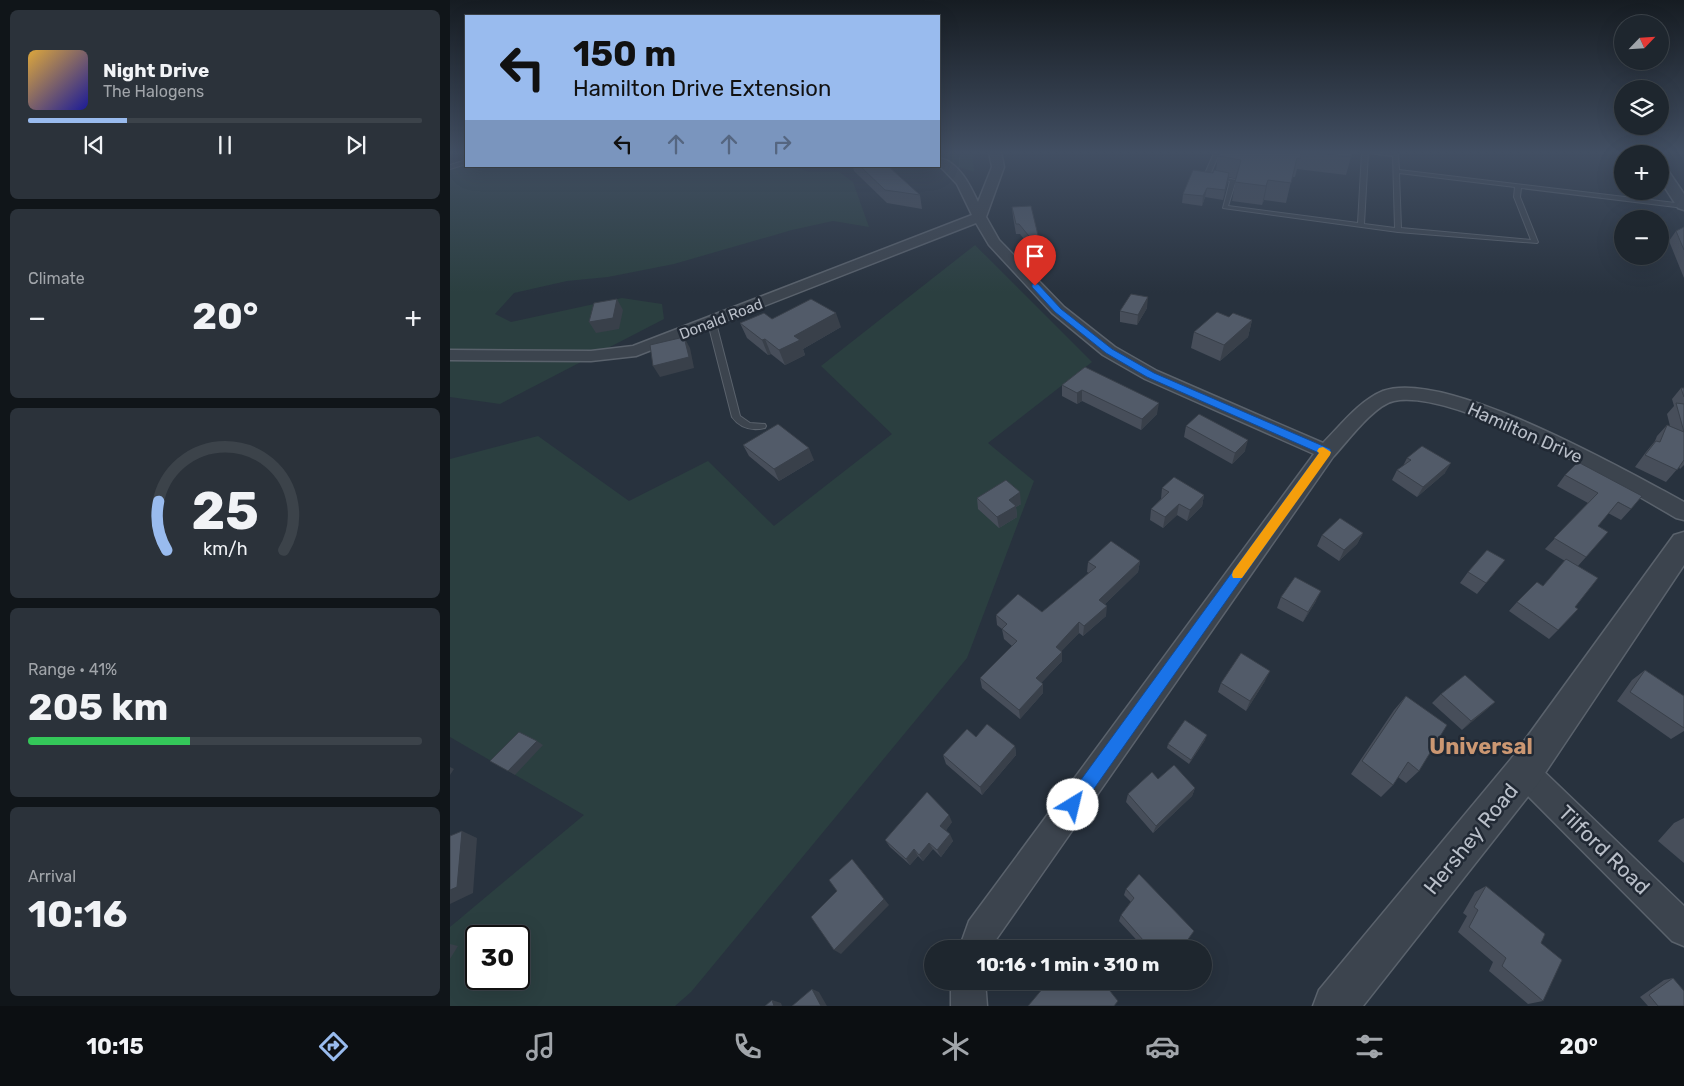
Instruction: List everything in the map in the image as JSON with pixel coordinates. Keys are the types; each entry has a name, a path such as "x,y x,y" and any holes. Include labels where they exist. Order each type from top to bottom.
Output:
{"street":[{"path":"970,199 994,242 1058,310 1109,351 1151,375 1326,452"},
{"path":"979,217 986,199"},
{"name":"Donald Road","path":"450,355 591,356 636,351 712,323 979,217"},
{"name":"Hamilton Drive","path":"979,940 981,933 1326,452 1376,402 1390,395 1406,392 1424,395 1496,416 1601,466 1684,512"},
{"name":"Hershey Road","path":"1335,1006 1524,772 1684,544"},
{"name":"Tilford Road","path":"1524,772 1684,929"},
{"path":"968,990 969,1006"}],"lane":[{"path":"1227,199 1225,207 1362,226 1535,242 1518,199"},
{"path":"1362,226 1363,199"},
{"path":"1397,199 1398,230"},
{"path":"1631,199 1684,205"},
{"path":"712,323 736,417 743,424 752,427 762,426"}],"green space":[{"path":"450,199 859,199 869,227 833,221 792,230 674,264 608,277 567,281 514,293 495,314 511,322 622,298 662,304 664,319 500,404 450,397"},
{"path":"975,245 1092,362 988,443 1034,481 967,658 691,992 675,1006 450,1006 450,927 584,815 450,737 450,459 538,436 629,501 708,461 774,526 892,434 821,366"}],"building":[{"path":"1031,206 1042,252 1019,224 1016,224 1012,207"},
{"path":"1684,227 1684,250 1676,231"},
{"path":"1131,294 1148,297 1138,315 1120,311"},
{"path":"617,299 613,318 589,322 594,303"},
{"path":"811,299 836,313 794,336 800,340 779,350 740,323 764,313 772,319"},
{"path":"1217,312 1229,317 1233,313 1252,320 1224,345 1194,332"},
{"path":"684,337 689,357 653,366 650,345"},
{"path":"1085,367 1159,403 1142,419 1082,390 1077,393 1062,385"},
{"path":"1676,403 1684,404 1684,432"},
{"path":"1199,414 1248,440 1235,453 1186,426"},
{"path":"778,424 809,448 774,469 743,445"},
{"path":"1667,425 1684,432 1684,460 1677,470 1645,455 1656,441 1660,442"},
{"path":"1422,446 1451,463 1423,487 1397,470 1411,460 1407,458"},
{"path":"1578,462 1642,496 1631,509 1618,502 1598,526 1608,532 1586,557 1554,538 1598,493 1565,475"},
{"path":"1174,477 1204,495 1190,510 1179,504 1165,517 1151,509 1169,492 1162,488"},
{"path":"1006,480 1020,492 1009,500 1016,506 997,517 977,498"},
{"path":"1340,518 1363,533 1344,550 1322,535"},
{"path":"1111,541 1140,561 1099,600 1107,606 1084,626 1079,622 1056,647 1062,652 1036,678 1043,684 1019,710 980,678 1017,641 1002,629 1007,624 996,615 1018,594 1042,612 1096,567 1088,562"},
{"path":"1487,550 1505,560 1486,583 1468,572"},
{"path":"1566,559 1598,578 1575,607 1578,609 1558,630 1517,602 1537,582 1543,586"},
{"path":"1295,577 1321,591 1308,612 1281,597"},
{"path":"1241,653 1270,671 1250,701 1221,683"},
{"path":"1645,670 1684,696 1684,728 1630,692"},
{"path":"1465,675 1495,702 1471,721 1441,694"},
{"path":"1406,696 1447,725 1419,771 1408,762 1393,785 1362,761"},
{"path":"1185,720 1207,735 1191,760 1168,744"},
{"path":"987,724 1015,746 980,787 943,755 967,729 976,737"},
{"path":"519,732 537,741 508,771 490,761"},
{"path":"1174,765 1195,788 1156,826 1128,794 1152,772 1158,779"},
{"path":"927,792 949,815 940,826 950,834 937,850 929,843 919,855 914,849 906,859 885,840"},
{"path":"462,831 457,887 450,890 450,836"},
{"path":"852,859 884,899 834,950 811,917 837,891 829,880"},
{"path":"1139,874 1194,931 1188,940 1143,940 1121,915 1134,898 1126,889"},
{"path":"1486,886 1545,934 1541,943 1562,960 1543,1001 1502,966 1506,958 1469,927 1478,910 1474,907"},
{"path":"1673,978 1684,991 1684,1006 1658,1006 1649,995"},
{"path":"812,989 821,1006 792,1006"},
{"path":"1041,990 1109,990 1118,1001 1114,1006 1028,1006"},
{"path":"772,1000 774,1006 765,1006"}],"slow traffic":[{"path":"1238,575 1326,452 1323,451"}],"district":[{"name":"Universal","path":"1481,746"}],"route":[{"path":"1035,286 1058,310 1109,351 1151,375 1326,452 1073,805"}]}
